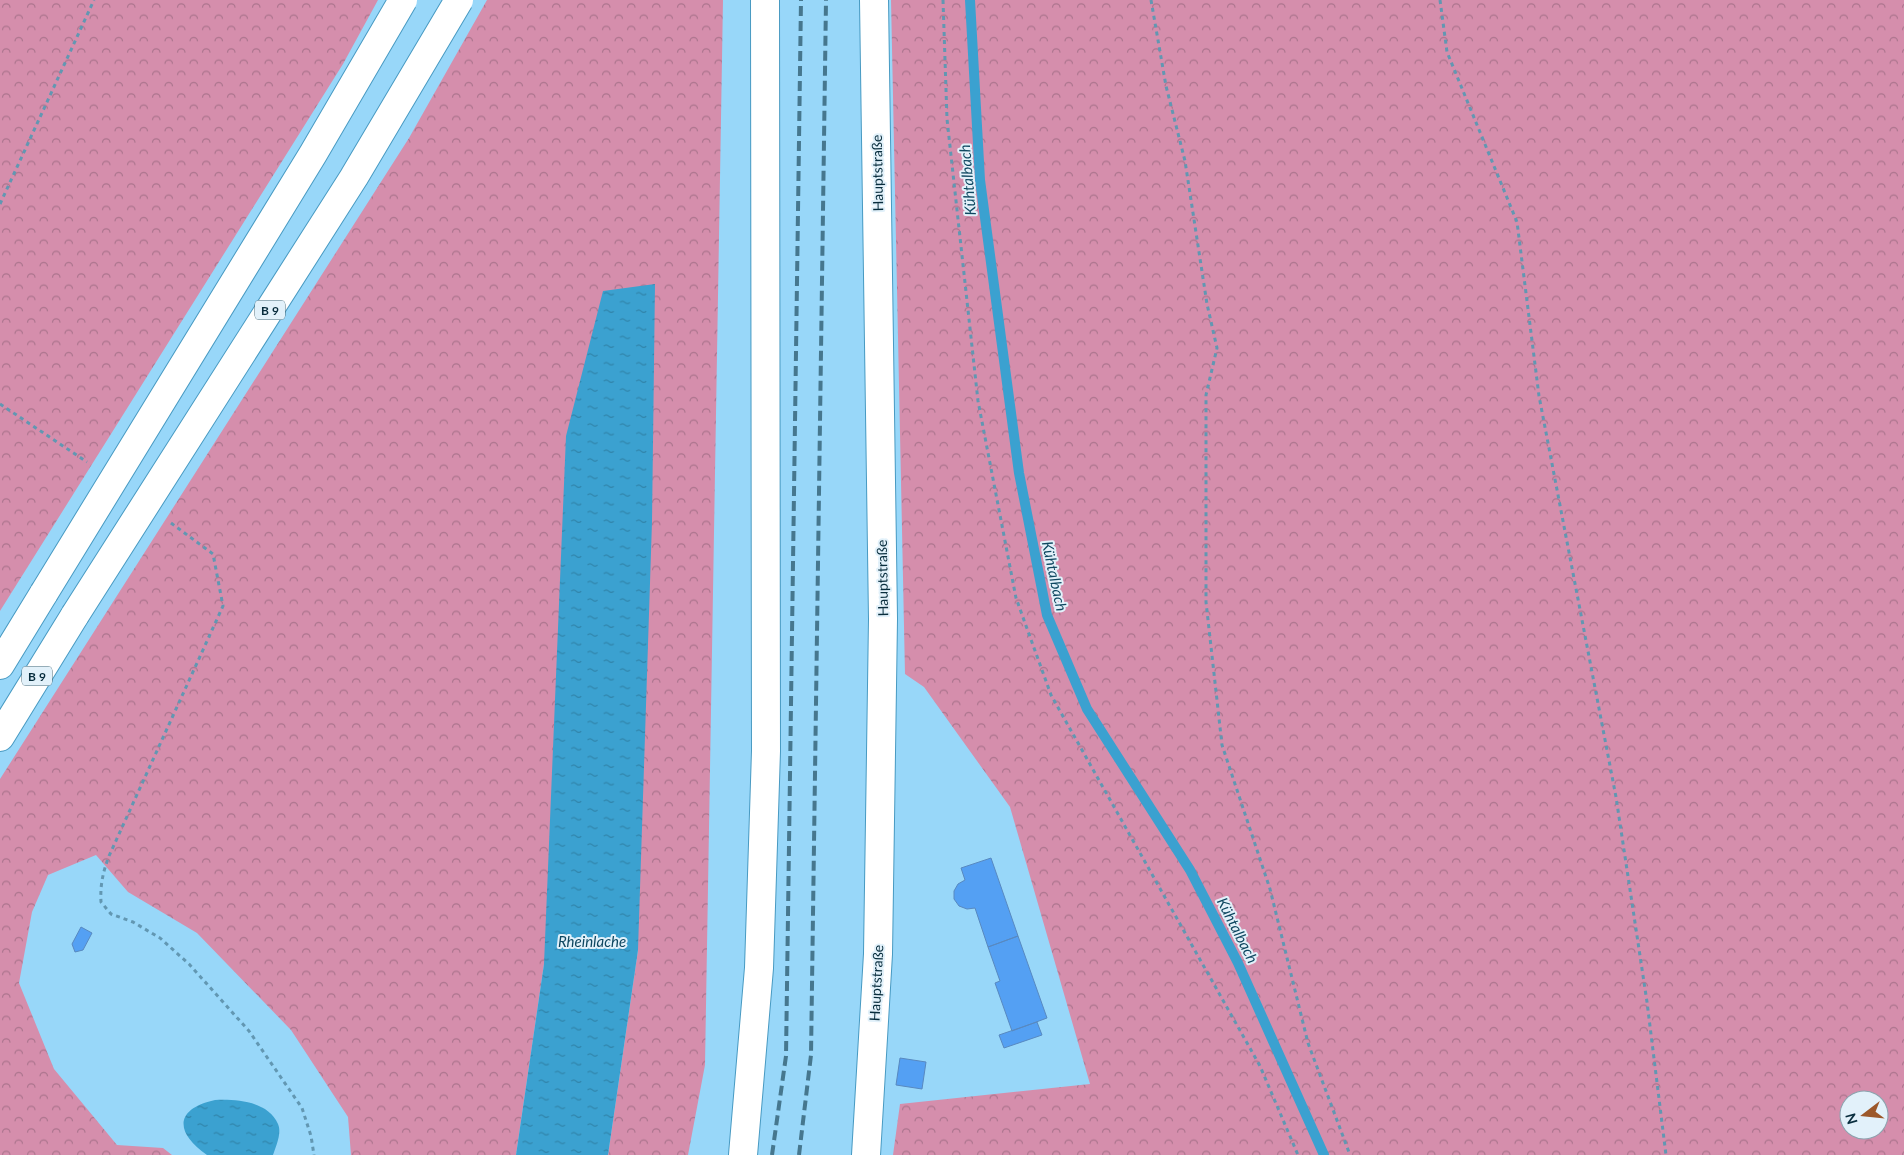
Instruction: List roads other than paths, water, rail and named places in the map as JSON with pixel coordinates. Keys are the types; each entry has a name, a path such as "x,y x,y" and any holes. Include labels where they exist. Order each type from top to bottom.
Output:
{"main road":[{"name":"B 9","path":"0,665 313,154 403,0"},
{"name":"B 9","path":"0,737 354,177 458,0"},
{"path":"743,1155 759,968 766,751 765,0"},
{"name":"Hauptstraße","path":"866,1155 878,954 883,619 874,0"}],"water":[{"name":"Rheinlache","path":"655,284 652,522 638,950 608,1155 516,1155 544,964 566,436 603,291"},
{"path":"215,1100 242,1101 267,1110 273,1116 279,1128 278,1140 273,1155 207,1155 196,1147 185,1130 186,1116 192,1109"}],"waterway":[{"name":"Kühtalbach","path":"970,0 980,180 1019,473 1047,615 1087,709 1190,870 1238,963 1324,1155"}],"railway":[{"path":"772,1155 786,1056 801,0"},
{"path":"799,1155 811,1055 826,0"}]}
